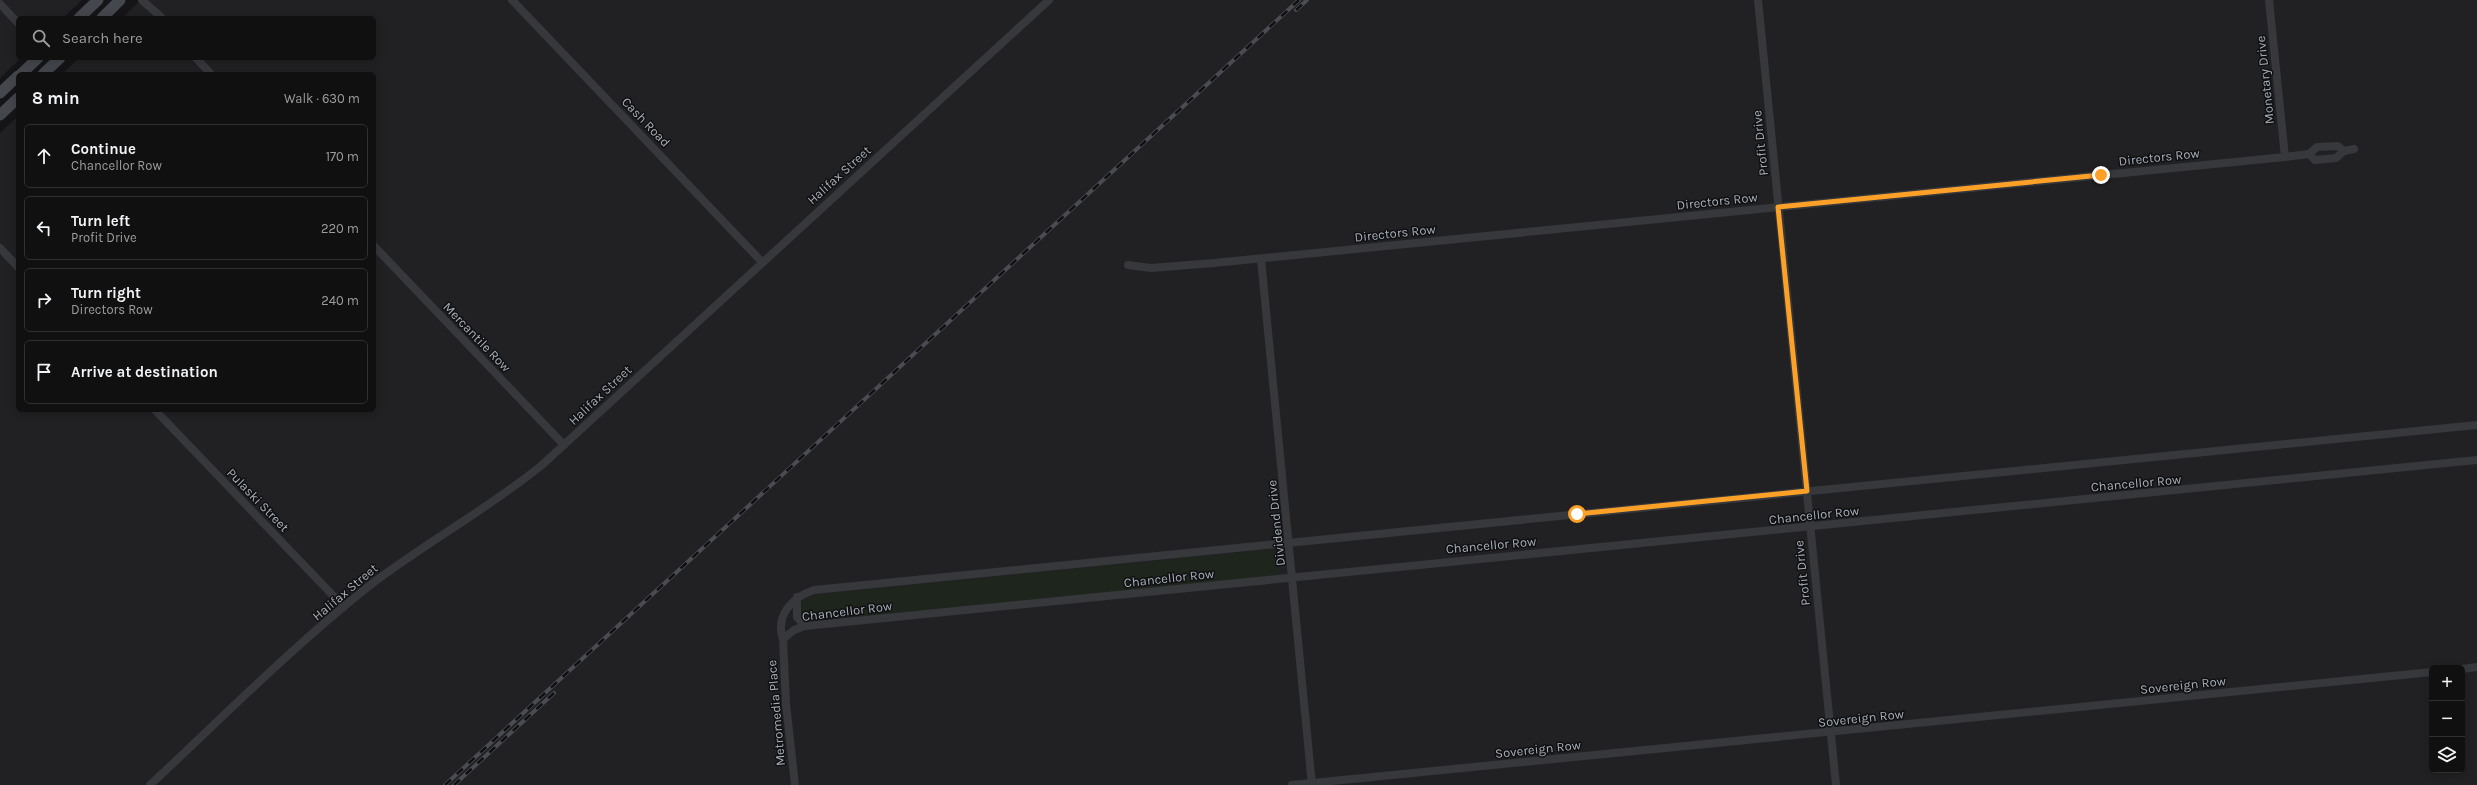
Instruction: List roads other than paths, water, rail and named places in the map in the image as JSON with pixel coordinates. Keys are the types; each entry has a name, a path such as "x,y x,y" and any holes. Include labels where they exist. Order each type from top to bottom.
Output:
{"main road":[{"path":"81,16 98,0"},
{"path":"104,16 120,0"},
{"path":"23,72 36,60"},
{"path":"45,72 54,60"},
{"path":"0,93 16,78"},
{"path":"0,115 16,100"}],"street":[{"path":"142,0 160,16"},
{"name":"Cash Road","path":"512,0 762,262"},
{"name":"Halifax Street","path":"150,785 344,607 394,568 502,496 564,445 1049,0"},
{"name":"Profit Drive","path":"1758,0 1836,785"},
{"name":"Monetary Drive","path":"2269,0 2285,157"},
{"path":"0,4 16,21"},
{"path":"198,60 209,72"},
{"name":"Directors Row","path":"1128,265 1151,268 1261,259 2285,157 2309,154 2317,147 2338,146 2344,151"},
{"name":"Directors Row","path":"2309,154 2315,160 2336,158 2344,151 2354,149"},
{"path":"0,248 16,265"},
{"name":"Mercantile Row","path":"376,248 564,445"},
{"name":"Dividend Drive","path":"1261,259 1290,544 1312,784"},
{"name":"Pulaski Street","path":"157,412 344,607"},
{"name":"Chancellor Row","path":"2477,425 1290,544 814,590 797,597 788,606 782,618 780,631 783,639 794,630 805,626 1810,528 2477,460"},
{"path":"797,597 797,617 805,626"},
{"name":"Metromedia Place","path":"783,639 786,704 795,785"},
{"path":"2465,669 2477,667"},
{"name":"Sovereign Row","path":"1292,785 1831,733 2429,672"}],"railway":[{"path":"445,785 1299,0"},
{"path":"1296,10 1307,0"},
{"path":"454,785 554,693"}]}
